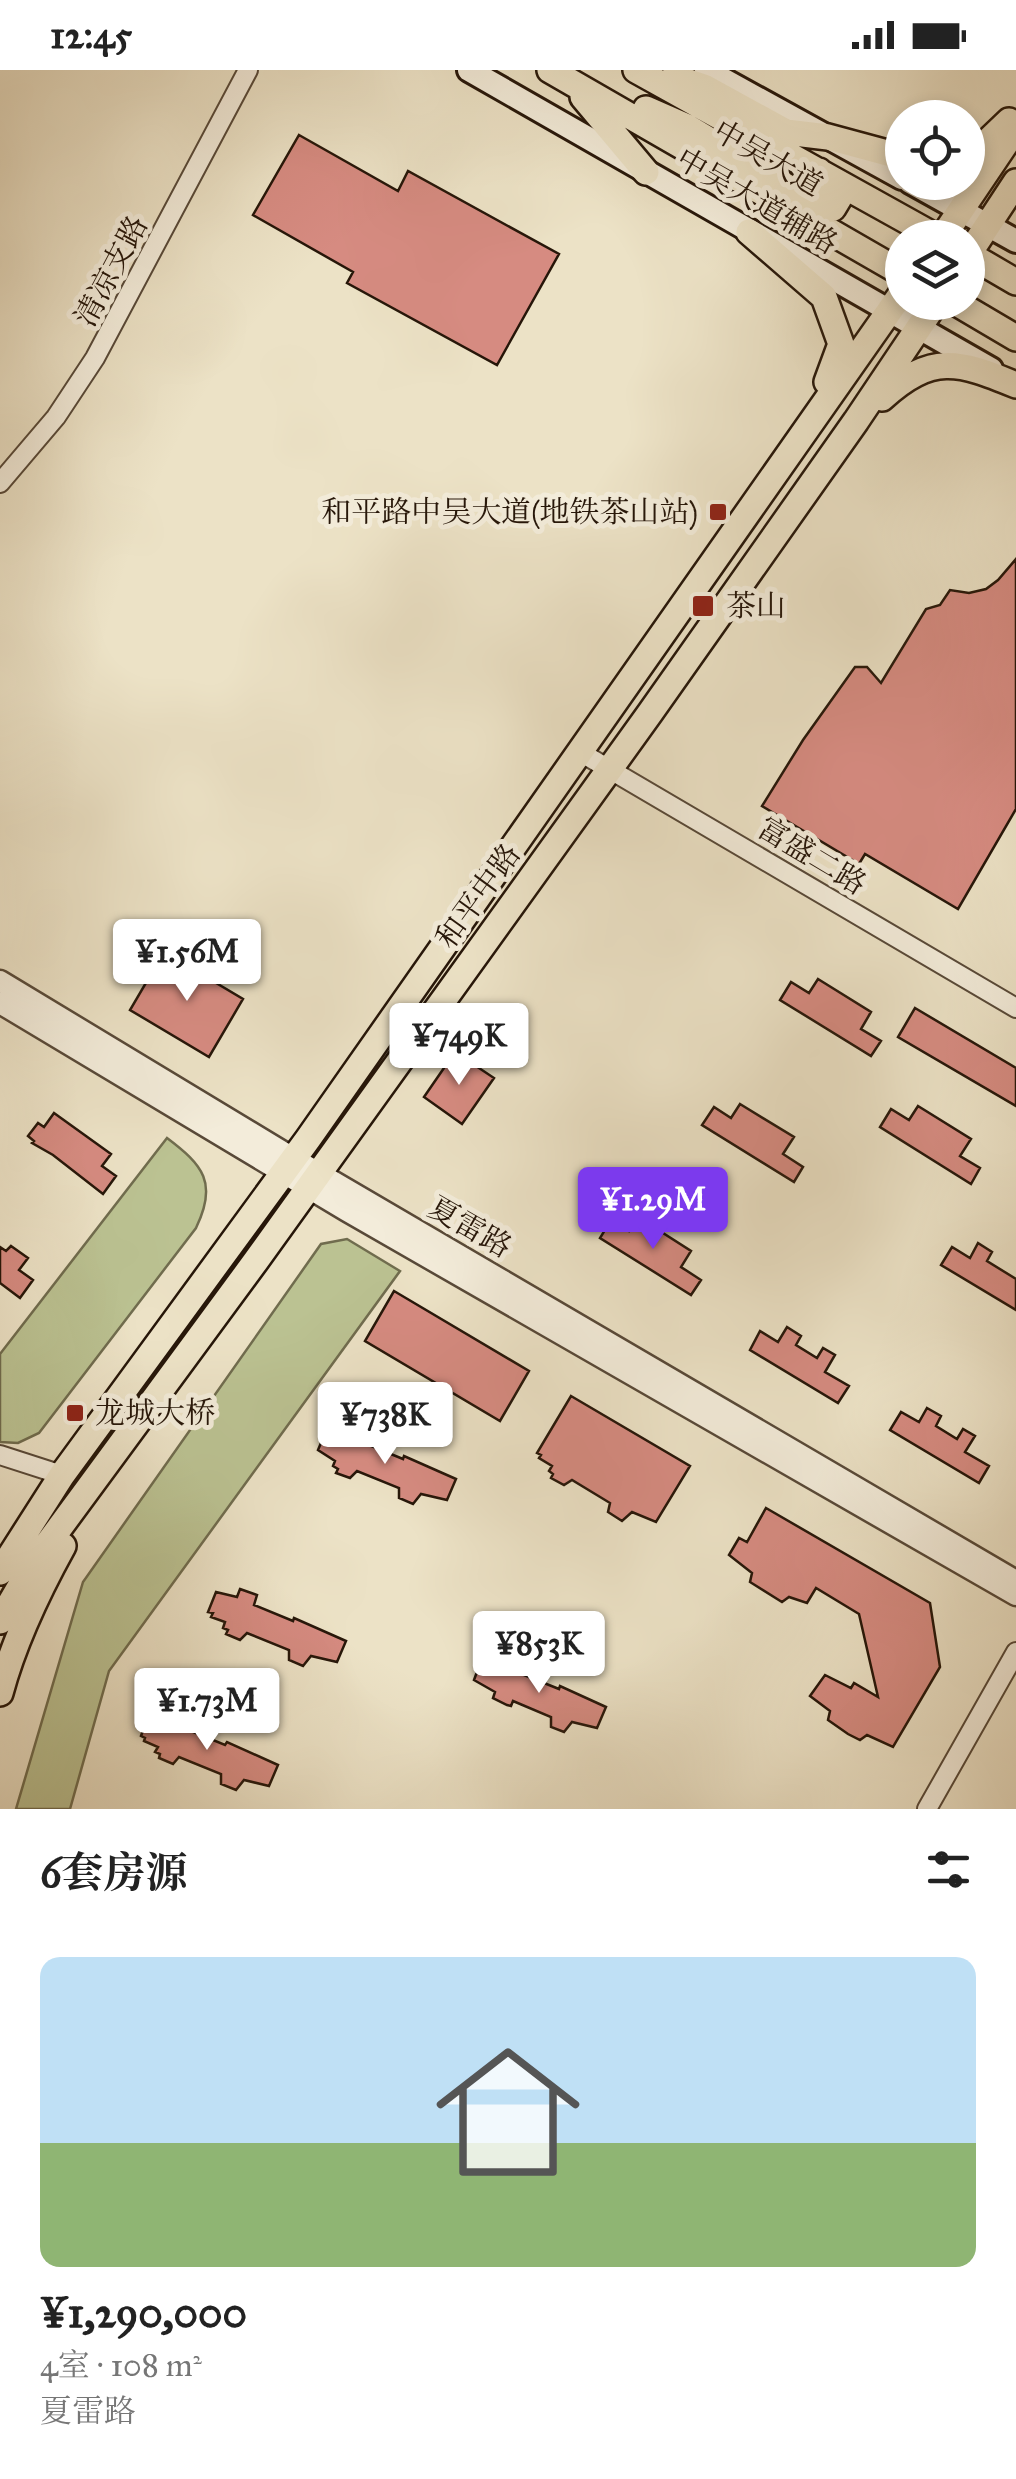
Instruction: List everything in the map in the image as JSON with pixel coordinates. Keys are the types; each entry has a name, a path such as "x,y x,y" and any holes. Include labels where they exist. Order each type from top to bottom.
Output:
{"main road":[{"name":"中吴大道辅路","path":"469,70 750,232 885,297"},
{"path":"619,70 690,100"},
{"name":"中吴大道","path":"636,70 907,220"},
{"path":"650,70 704,87 786,132 828,137 885,152"},
{"path":"706,70 885,169"},
{"path":"560,74 646,172"},
{"path":"560,74 687,128 818,205 833,208 839,198 819,171"},
{"name":"中吴大道","path":"560,74 885,263"},
{"path":"985,143 1016,114"},
{"path":"954,220 1016,128"},
{"path":"985,228 1016,182"},
{"path":"942,200 1016,241"},
{"path":"750,232 824,297 842,344 833,372 792,448"},
{"path":"985,265 1016,282"},
{"path":"1016,316 1016,324"},
{"name":"和平中路","path":"0,1572 62,1474 287,1165 885,317"},
{"name":"中吴大道辅路","path":"911,320 918,328 1016,384"},
{"name":"和平中路","path":"0,1621 35,1562 610,769 924,320"},
{"path":"985,320 1016,338"},
{"path":"971,358 1016,366"},
{"path":"856,421 906,376 937,366 973,367 1016,384"},
{"path":"0,1693 8,1664 42,1585 110,1460"},
{"path":"0,1546 62,1474"}],"street":[{"name":"清凉支路","path":"0,483 56,417 95,358 248,70"},
{"name":"富盛二路","path":"580,752 1016,1008"},
{"name":"夏雷路","path":"0,981 287,1165"},
{"name":"夏雷路","path":"0,1003 1016,1581"},
{"name":"夏雷路","path":"314,1180 1016,1595"},
{"path":"0,1455 62,1474"},
{"path":"927,1809 1016,1652"}],"green space":[{"path":"167,1138 190,1157 203,1176 206,1199 196,1228 39,1433 18,1443 0,1442 0,1354"},
{"path":"347,1239 400,1271 109,1671 70,1809 16,1809 83,1582 321,1244"}],"building":[{"path":"299,135 398,191 408,171 559,254 497,365 347,283 353,272 253,215"},
{"path":"1016,559 1016,809 958,909 865,854 859,864 762,806 855,667 867,667 881,683 926,609 940,605 950,590 969,593 986,589"},
{"path":"164,952 243,999 209,1057 130,1010"},
{"path":"818,979 871,1012 861,1029 881,1041 871,1056 780,1000 791,982 809,993"},
{"path":"915,1008 1016,1068 1016,1106 898,1037"},
{"path":"455,1052 494,1078 462,1124 424,1097"},
{"path":"740,1104 794,1137 783,1154 803,1167 794,1182 702,1125 714,1107 731,1118"},
{"path":"918,1106 971,1139 960,1156 980,1168 971,1184 880,1127 891,1109 909,1120"},
{"path":"54,1113 111,1154 102,1166 116,1176 103,1194 32,1143 28,1136 38,1123 44,1127"},
{"path":"638,1217 691,1251 681,1267 701,1280 691,1295 600,1238 611,1220 629,1231"},
{"path":"978,1243 992,1252 987,1261 1016,1279 1016,1310 941,1265 952,1247 970,1258"},
{"path":"11,1246 28,1258 19,1270 33,1280 20,1298 0,1283 0,1247 6,1251"},
{"path":"394,1291 529,1371 500,1421 365,1341"},
{"path":"787,1327 801,1336 796,1345 817,1358 823,1348 835,1355 825,1372 849,1386 838,1403 750,1350 760,1331 778,1342"},
{"path":"571,1396 690,1466 656,1522 632,1512 622,1521 608,1512 610,1503 572,1480 564,1485 551,1478 552,1466 537,1453"},
{"path":"927,1408 941,1416 936,1426 957,1439 963,1429 975,1436 965,1452 989,1466 979,1483 890,1430 901,1412 919,1422"},
{"path":"350,1427 367,1434 364,1443 456,1479 447,1500 421,1494 413,1504 399,1498 399,1488 357,1471 350,1478 336,1473 335,1461 318,1450 326,1431 347,1436"},
{"path":"766,1508 930,1603 940,1667 893,1747 867,1735 860,1740 848,1734 828,1720 830,1711 810,1696 825,1675 851,1688 854,1683 878,1697 859,1614 816,1588 807,1603 789,1597 782,1602 750,1582 752,1573 729,1555 739,1538 747,1542"},
{"path":"240,1589 257,1595 254,1605 346,1641 337,1662 311,1656 303,1666 289,1660 289,1650 247,1633 240,1640 226,1634 225,1622 208,1612 216,1592 237,1597"},
{"path":"510,1659 522,1664 519,1673 606,1707 597,1728 572,1722 564,1732 551,1727 551,1717 513,1701 511,1706 507,1705 493,1698 495,1692 474,1680 481,1661 507,1668"},
{"path":"173,1713 190,1720 186,1729 278,1765 269,1786 244,1780 236,1790 221,1784 221,1774 179,1757 173,1764 159,1758 160,1754 155,1752 158,1747 141,1736 148,1717 169,1721"}],"place":[{"name":"和平路中吴大道(地铁茶山站)","path":"718,512"},
{"name":"茶山","path":"703,606"},
{"name":"龙城大桥","path":"75,1413"}]}
